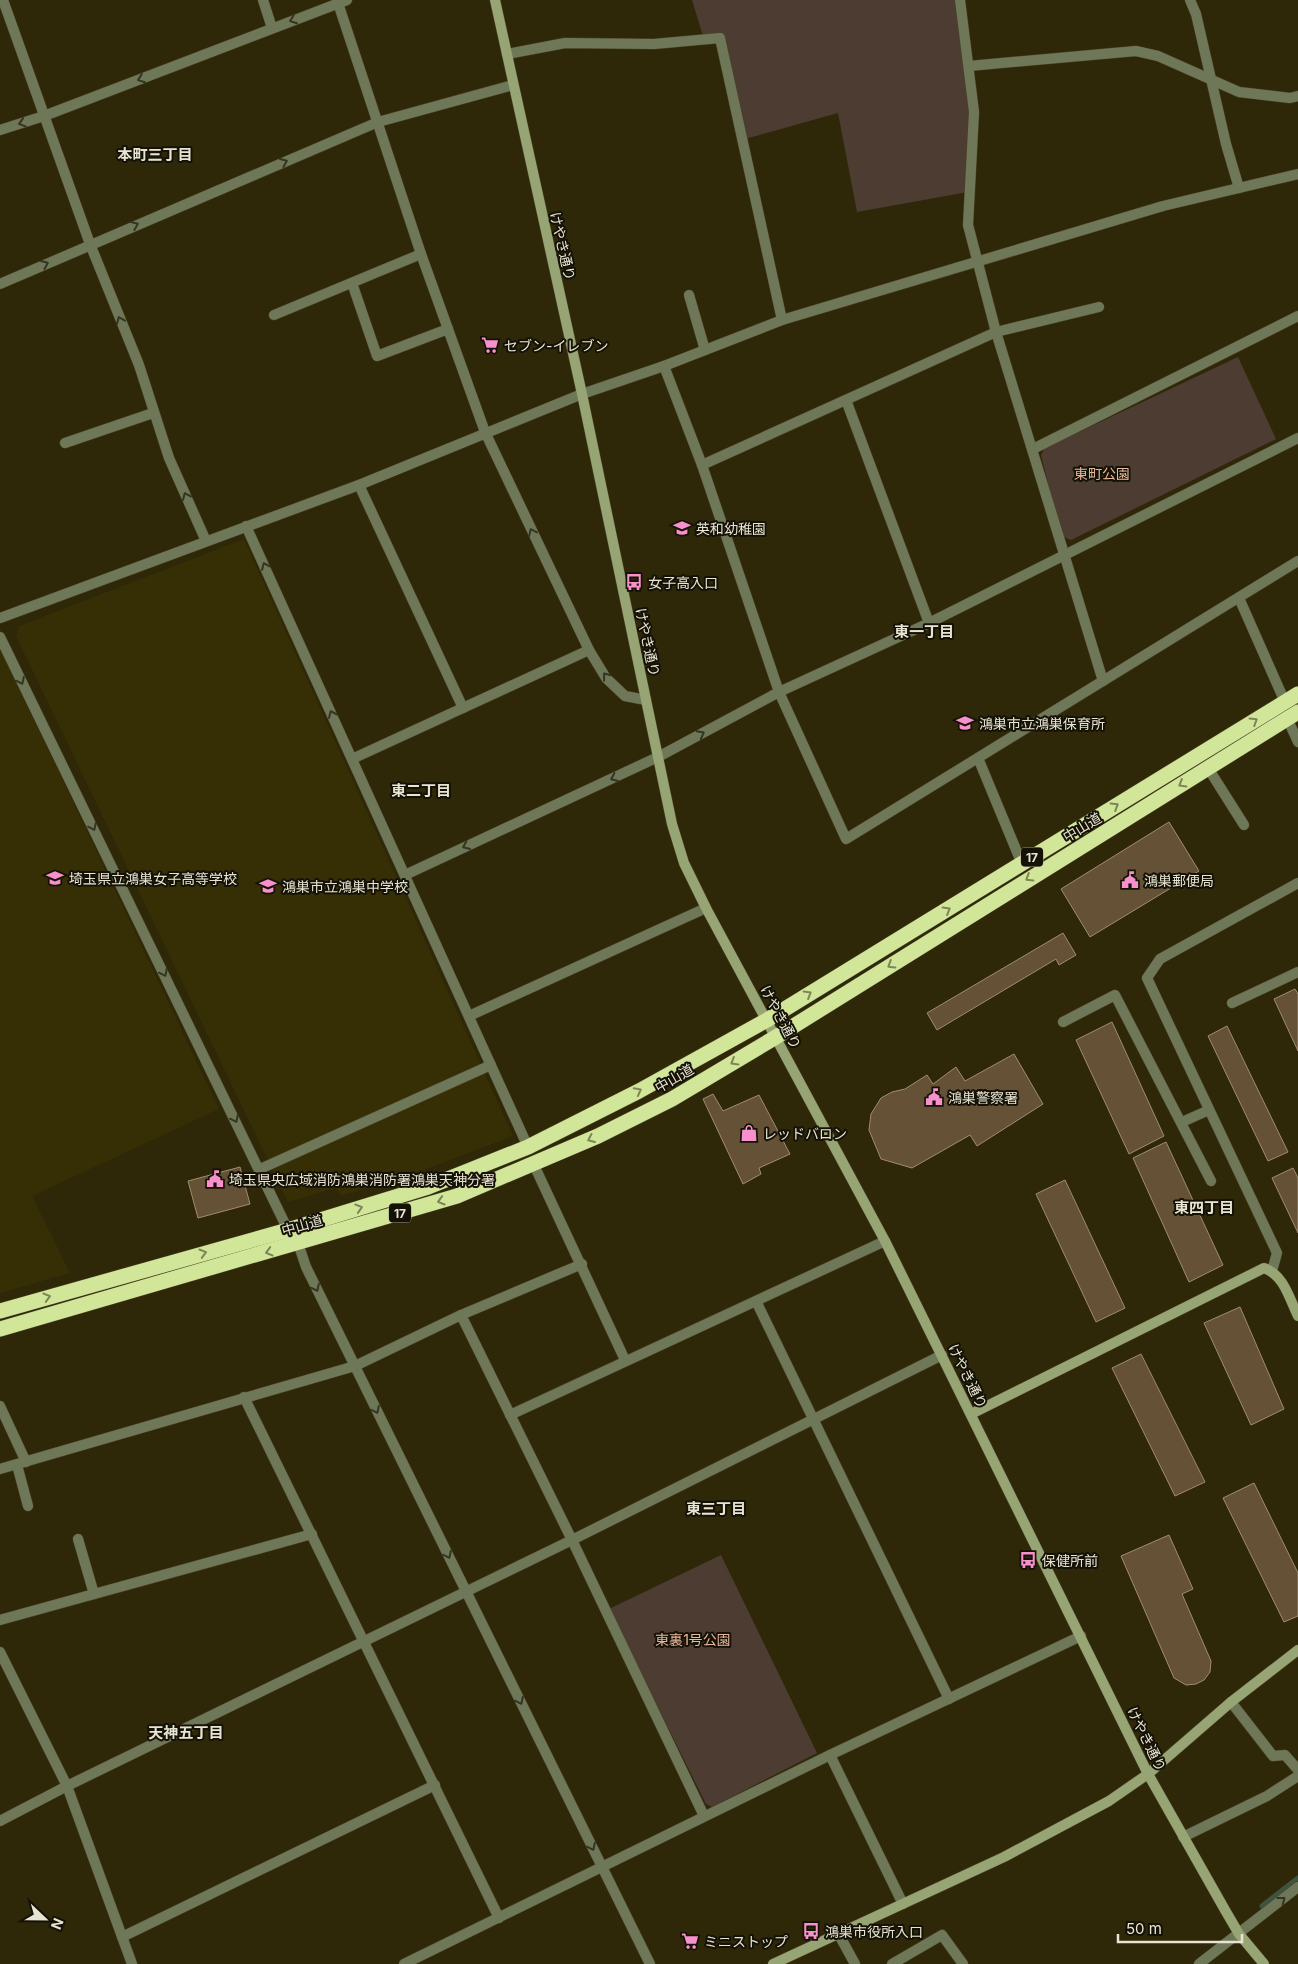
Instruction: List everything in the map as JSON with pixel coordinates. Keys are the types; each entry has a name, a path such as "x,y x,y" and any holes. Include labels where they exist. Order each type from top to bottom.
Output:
{"highway":[{"name":"中山道","path":"0,1310 288,1230 428,1187 528,1147 639,1091 767,1020 1298,694"},
{"name":"中山道","path":"0,1329 457,1196 534,1165 598,1136 672,1099 776,1037 1293,715"}],"street":[{"path":"3,0 90,244 139,365 170,458 206,541"},
{"path":"263,0 272,28"},
{"name":"けやき通り","path":"495,0 582,394 672,824 684,863 706,908 885,1241 1148,1774 1239,1934 1264,1964"},
{"path":"960,0 974,112 968,225 996,332 1103,681"},
{"path":"1190,0 1196,14 1226,144 1239,188"},
{"path":"0,130 44,116 341,1 421,254 485,432 589,650 606,678 625,696 646,700"},
{"path":"508,54 565,43 654,44 720,38 782,320"},
{"path":"969,66 1136,51 1158,56 1239,92 1290,98 1298,96"},
{"path":"0,284 378,122 513,85"},
{"path":"0,618 359,485 582,394 664,366 782,320 1163,206 1298,174"},
{"path":"274,315 421,254"},
{"path":"352,283 377,356 448,329"},
{"path":"689,295 706,350"},
{"path":"702,465 996,332 1099,307"},
{"path":"1033,449 1298,316"},
{"path":"664,366 702,465 779,692 846,839 1298,561"},
{"path":"846,400 929,623"},
{"path":"65,443 154,413"},
{"path":"405,875 658,758 779,692 929,623 1298,438"},
{"path":"359,485 463,708"},
{"path":"246,526 528,1147"},
{"path":"1239,598 1285,702"},
{"path":"0,637 288,1230"},
{"path":"352,759 589,650"},
{"path":"1293,715 1298,742"},
{"path":"978,758 1022,864"},
{"path":"1208,768 1244,825"},
{"path":"1272,1271 1277,1253 1147,978 1160,959 1298,883"},
{"path":"469,1016 706,908"},
{"path":"1232,1003 1298,972"},
{"path":"1063,1022 1116,995 1211,1181"},
{"path":"260,1169 491,1065"},
{"path":"1182,1122 1209,1110"},
{"path":"534,1165 582,1264 625,1360"},
{"path":"510,1415 885,1241"},
{"path":"298,1243 306,1267 650,1964"},
{"path":"0,1470 355,1366 461,1315 582,1264"},
{"path":"971,1414 1264,1268 1272,1271 1279,1277 1298,1316"},
{"path":"756,1302 949,1699"},
{"path":"461,1315 572,1540 704,1816"},
{"path":"0,1822 67,1786 572,1540 942,1354"},
{"path":"244,1397 499,1918"},
{"path":"0,1406 21,1463 28,1506"},
{"path":"0,1620 312,1534"},
{"path":"78,1539 94,1594"},
{"path":"404,1964 704,1816 1081,1636"},
{"path":"780,1962 838,1932 1004,1857 1109,1801 1148,1774 1231,1702 1298,1650"},
{"path":"0,1652 67,1786 132,1964"},
{"path":"1231,1702 1273,1756 1285,1755 1298,1770"},
{"path":"830,1755 903,1904"},
{"path":"1183,1837 1267,1796 1298,1776"},
{"path":"122,1937 434,1785"},
{"path":"1199,1964 1298,1887"},
{"path":"838,1932 855,1964"},
{"path":"892,1964 942,1935 963,1964"}],"shaded area":[{"name":"鴻巣市立鴻巣中学校","path":"244,539 513,1136 421,1171 342,1196 335,1188 288,1202 16,636 19,626"},
{"name":"埼玉県立鴻巣女子高等学校","path":"0,648 219,1109 32,1196 70,1273 0,1293"}],"green space":[{"path":"692,0 960,0 974,112 968,192 857,212 838,113 745,139 719,33 703,36"},
{"name":"東町公園","path":"1238,357 1276,439 1071,540 1061,536 1041,455 1045,448"},
{"name":"東裏1号公園","path":"721,1555 817,1753 712,1807 706,1804 609,1609"}],"building":[{"name":"鴻巣郵便局","path":"1169,822 1199,871 1090,937 1061,889"},
{"path":"1063,933 1076,955 1059,965 1056,959 937,1030 927,1013"},
{"path":"1295,989 1298,994 1298,1051 1274,999"},
{"path":"1112,1022 1164,1136 1129,1154 1076,1040"},
{"path":"1227,1026 1288,1152 1268,1161 1208,1036"},
{"path":"1014,1054 1043,1104 977,1146 970,1135 912,1168 881,1159 869,1130 871,1114 881,1098 892,1092 905,1089 927,1075 933,1084 956,1067 965,1081"},
{"name":"レッドバロン","path":"713,1094 723,1111 759,1095 790,1154 759,1168 761,1174 743,1184 703,1099"},
{"path":"1166,1142 1223,1265 1189,1282 1133,1158"},
{"path":"240,1167 250,1204 198,1218 188,1181"},
{"path":"1293,1168 1298,1178 1298,1233 1272,1178"},
{"path":"1065,1180 1125,1308 1096,1322 1036,1194"},
{"path":"1240,1307 1284,1409 1251,1425 1204,1323"},
{"path":"1141,1354 1205,1482 1175,1496 1112,1368"},
{"path":"1254,1483 1298,1573 1298,1616 1284,1622 1223,1498"},
{"path":"1169,1535 1193,1589 1182,1594 1211,1661 1210,1672 1204,1680 1196,1684 1186,1685 1174,1678 1121,1556"}],"waterway":[{"path":"1262,1906 1298,1878"}],"place":[{"name":"セブン-イレブン","path":"490,345"},
{"name":"英和幼稚園","path":"682,528"},
{"name":"女子高入口","path":"634,582"},
{"name":"鴻巣市立鴻巣保育所","path":"965,723"},
{"name":"埼玉県立鴻巣女子高等学校","path":"55,878"},
{"name":"鴻巣郵便局","path":"1130,880"},
{"name":"鴻巣市立鴻巣中学校","path":"268,886"},
{"name":"鴻巣警察署","path":"934,1097"},
{"name":"レッドバロン","path":"749,1133"},
{"name":"埼玉県央広域消防鴻巣消防署鴻巣天神分署","path":"215,1179"},
{"name":"保健所前","path":"1028,1560"},
{"name":"鴻巣市役所入口","path":"811,1931"},
{"name":"ミニストップ","path":"690,1941"}],"district":[{"name":"本町三丁目","path":"155,154"},
{"name":"東一丁目","path":"924,631"},
{"name":"東二丁目","path":"421,790"},
{"name":"東四丁目","path":"1204,1207"},
{"name":"東三丁目","path":"716,1508"},
{"name":"天神五丁目","path":"186,1732"}]}
